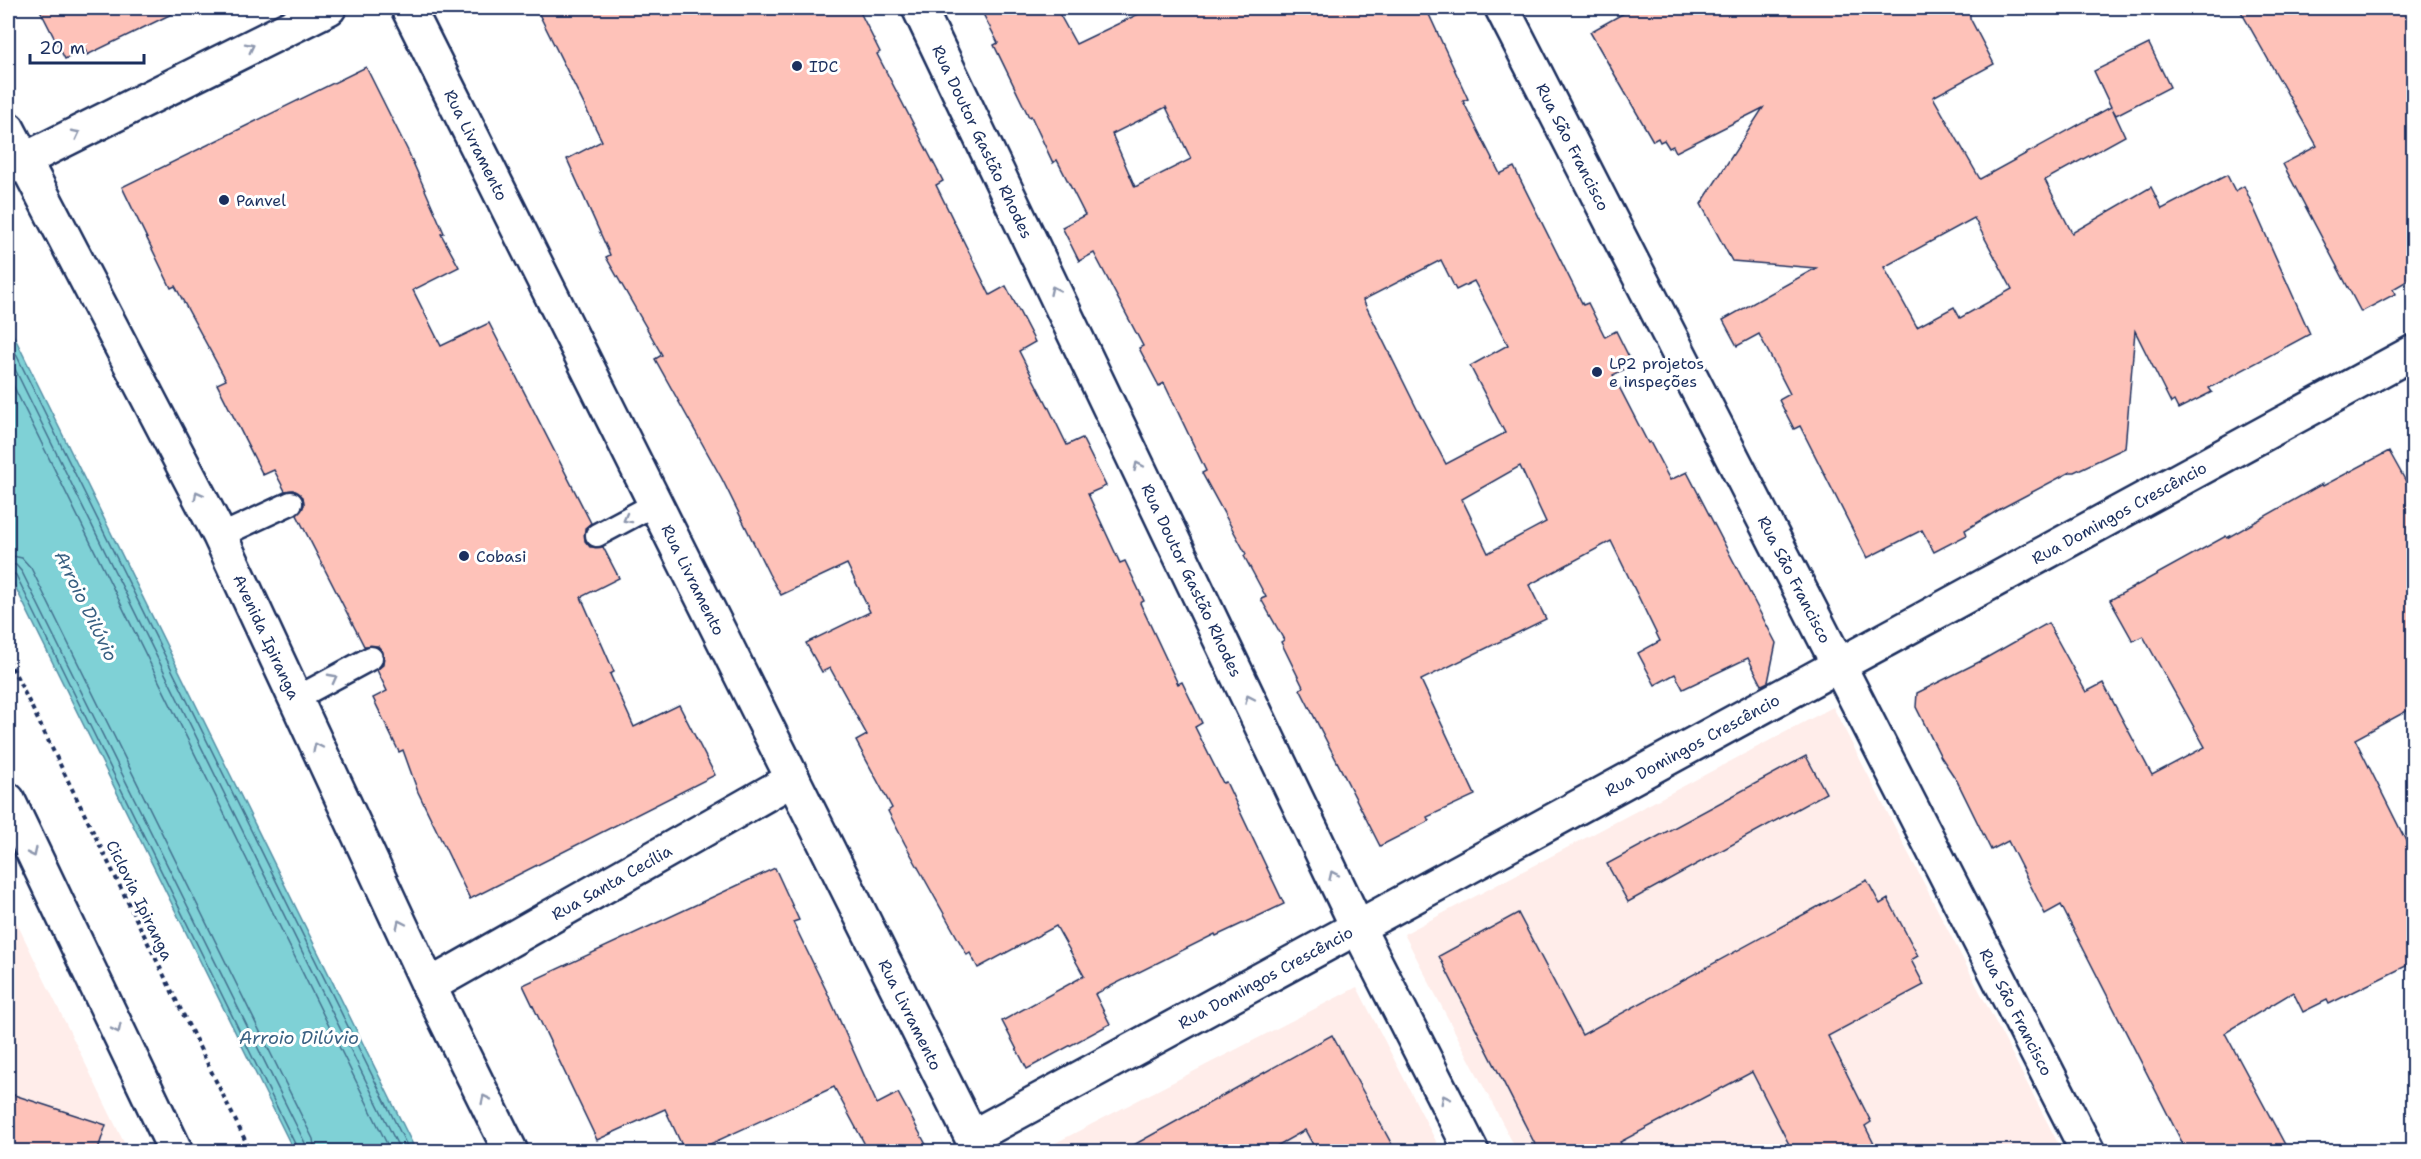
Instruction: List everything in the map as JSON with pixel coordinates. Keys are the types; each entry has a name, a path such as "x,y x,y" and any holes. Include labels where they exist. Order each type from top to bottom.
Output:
{"street":[{"path":"15,165 329,8"},
{"name":"Rua Livramento","path":"408,8 976,1144"},
{"name":"Rua Doutor Gastão Rhodes","path":"919,8 1358,928 1472,1152"},
{"name":"Rua São Francisco","path":"1502,8 2088,1152"},
{"name":"Avenida Ipiranga","path":"8,129 15,165 220,536 429,986 511,1152"},
{"name":"Rua Domingos Crescêncio","path":"976,1144 1358,928 2414,352"},
{"name":"Rua Santa Cecília","path":"429,986 793,779"},
{"path":"8,800 177,1152"}],"lane":[{"path":"597,535 657,502"},
{"path":"220,536 291,503"},
{"path":"295,699 370,658"}],"path":[{"name":"Ciclovia Ipiranga","path":"8,659 251,1152"}],"shaded area":[{"path":"1833,707 2062,1151 1517,1151 1404,934"},
{"path":"8,905 128,1151 8,1151"},
{"path":"1357,987 1441,1151 1038,1152"}],"water":[{"name":"Arroio Dilúvio","path":"8,324 416,1151 294,1151 8,572"}],"building":[{"path":"39,8 184,8 87,55 85,49 65,59"},
{"path":"536,8 858,8 880,52 877,54 943,181 936,185 990,295 1006,286 1035,342 1019,351 1067,445 1082,438 1106,486 1088,494 1120,563 1125,561 1144,601 1140,603 1178,684 1182,682 1202,723 1195,727 1223,783 1226,782 1284,904 1216,936 1215,934 1095,994 1110,1024 1027,1069 1002,1021 1084,976 1056,926 978,968 970,953 967,955 905,844 888,811 892,808 856,741 867,735 830,668 822,672 806,643 870,612 847,564 781,595 769,574 722,479 655,359 662,355 606,257 610,255 567,159 602,141"},
{"path":"980,8 1056,8 1076,44 1151,8 1426,8 1468,99 1463,101 1500,174 1514,167 1583,305 1588,303 1605,337 1616,331 1633,365 1613,375 1648,443 1650,442 1670,480 1687,472 1776,643 1768,682 1762,685 1748,658 1683,689 1675,674 1655,685 1638,653 1660,641 1611,541 1529,585 1546,619 1421,680 1475,795 1427,817 1429,821 1380,846 1300,689 1303,687 1281,642 1284,640 1261,599 1266,597 1244,556 1246,554 1202,473 1206,471 1164,383 1159,386 1139,348 1143,346 1094,253 1079,261 1062,227 1085,215 1057,160 1053,163 1031,116 1029,117 994,45 998,43","holes":["1166,107 1191,159 1135,187 1112,134","1441,260 1456,290 1474,281 1508,345 1470,366 1505,433 1446,464 1363,300","1520,466 1546,522 1488,553 1462,499"]},
{"path":"1633,8 1970,8 1970,18 1994,64 1933,97 1980,179 2111,107 2094,71 2149,44 2170,87 2116,115 2112,108 2125,136 2045,180 2072,233 2151,187 2162,209 2227,175 2235,191 2244,186 2310,334 2209,388 2212,392 2178,409 2174,401 2171,403 2135,331 2125,448 2070,472 2002,508 1965,530 1967,535 1934,552 1922,530 1867,558 1800,426 1794,429 1779,400 1790,394 1759,334 1737,346 1723,320 1816,268 1732,261 1701,204 1763,108 1676,152 1673,146 1669,148 1664,140 1660,142 1658,138 1653,141 1590,32","holes":["1974,218 2012,289 1960,318 1954,307 1917,327 1884,267"]},
{"path":"2239,8 2414,8 2414,277 2393,289 2395,294 2361,312 2283,164 2317,146"},
{"path":"366,67 408,151 444,233 441,234 459,267 413,290 441,346 489,323 591,523 585,528 585,541 590,547 603,547 619,578 581,597 614,672 610,674 634,727 679,705 715,775 470,899 418,792 403,750 399,752 373,698 387,691 377,670 383,665 383,652 378,646 364,646 297,515 304,505 303,497 293,490 285,491 274,470 263,475 217,384 226,380 175,286 171,288 122,187"},
{"path":"2389,451 2414,496 2414,707 2355,739 2414,857 2414,962 2329,1004 2327,1000 2303,1012 2293,992 2225,1033 2289,1152 2187,1152 2061,905 2045,914 2008,841 1991,850 1957,781 1941,757 1916,707 1917,693 1979,662 2048,623 2086,692 2103,683 2152,775 2205,747 2143,636 2133,641 2110,600 2322,484 2323,486"},
{"path":"1806,756 1826,793 1628,902 1607,864"},
{"path":"775,868 799,920 793,922 877,1104 898,1093 930,1152 869,1152 834,1087 693,1152 685,1152 665,1109 597,1140 523,985"},
{"path":"1867,880 1880,904 1888,899 1918,956 1911,960 1924,985 1828,1036 1871,1122 1865,1126 1878,1152 1793,1152 1752,1072 1620,1142 1626,1152 1539,1152 1439,956 1518,913 1582,1035"},
{"path":"1332,1035 1396,1152 1317,1152 1305,1130 1266,1152 1121,1152"},
{"path":"8,1093 106,1125 97,1152 8,1152"}],"place":[{"name":"IDC","path":"797,66"},
{"name":"Panvel","path":"224,200"},
{"name":"LP2 projetos e inspeções","path":"1597,372"},
{"name":"Cobasi","path":"464,556"}]}
